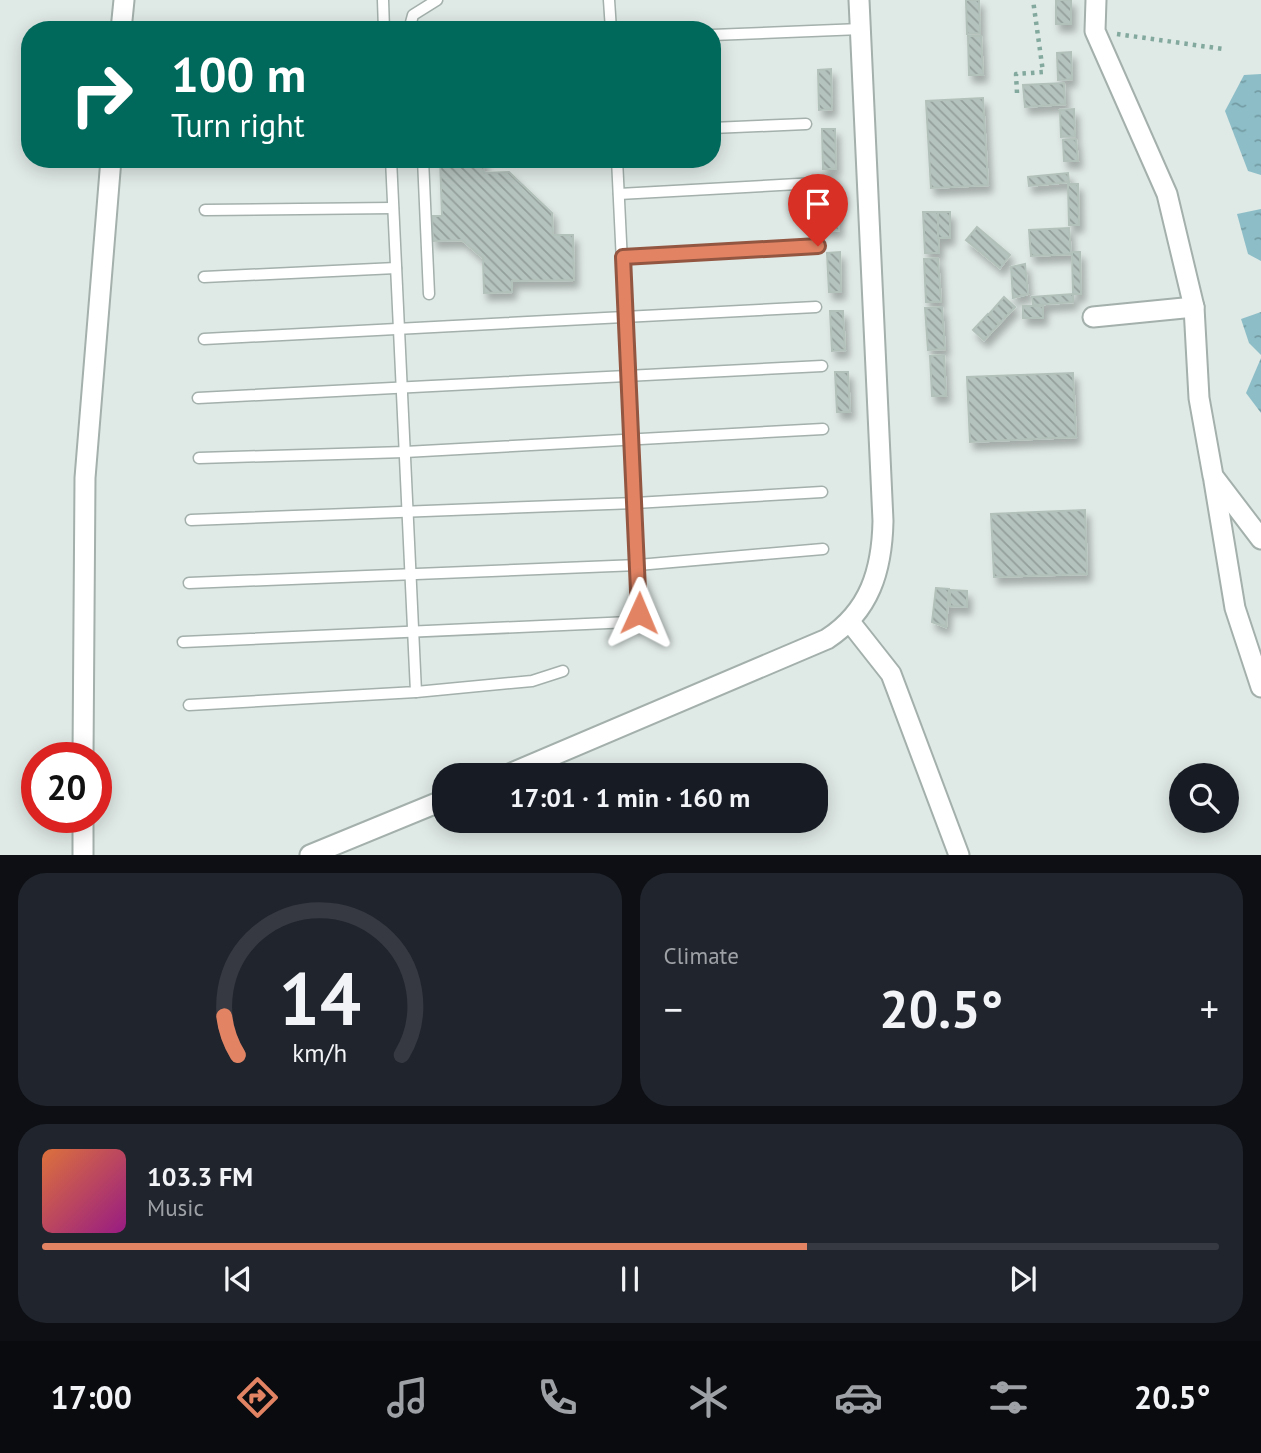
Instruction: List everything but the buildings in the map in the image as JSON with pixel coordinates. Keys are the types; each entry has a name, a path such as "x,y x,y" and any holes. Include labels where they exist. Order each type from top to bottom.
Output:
{"street":[{"path":"122,21 124,0"},
{"path":"536,763 827,639 850,622 873,587 883,540 859,0"},
{"path":"1096,0 1095,31 1167,194 1194,307 1199,398 1235,608 1261,687"},
{"path":"83,742 85,478 110,168"},
{"path":"1093,317 1194,307"},
{"path":"1213,477 1261,539"},
{"path":"850,622 891,674 959,855"},
{"path":"310,855 432,805"},
{"path":"83,833 83,855"}],"lane":[{"path":"383,0 384,21"},
{"path":"411,21 413,15 437,0"},
{"path":"609,0 610,21"},
{"path":"721,35 861,29"},
{"path":"721,128 806,124"},
{"path":"391,168 416,692"},
{"path":"423,168 429,294"},
{"path":"183,642 630,622 639,613 641,603 618,168"},
{"path":"619,194 816,183"},
{"path":"205,210 393,208"},
{"path":"623,257 818,246"},
{"path":"204,277 396,268"},
{"path":"204,339 816,307"},
{"path":"198,398 822,366"},
{"path":"199,458 405,452 823,429"},
{"path":"191,520 635,503 822,492"},
{"path":"188,583 638,565 824,549"},
{"path":"189,705 416,692 532,681 563,671"}],"path":[{"path":"1017,93 1016,74 1043,72 1033,0"},
{"path":"1095,31 1223,49"}],"water":[{"path":"1261,74 1261,175 1248,171 1225,111 1244,75"},
{"path":"1261,209 1261,261 1248,254 1237,214"},
{"path":"1261,312 1261,355 1249,343 1241,319"},
{"path":"1261,358 1261,413 1246,393"}],"route":[{"path":"639,613 641,603 623,257 818,246"}]}
